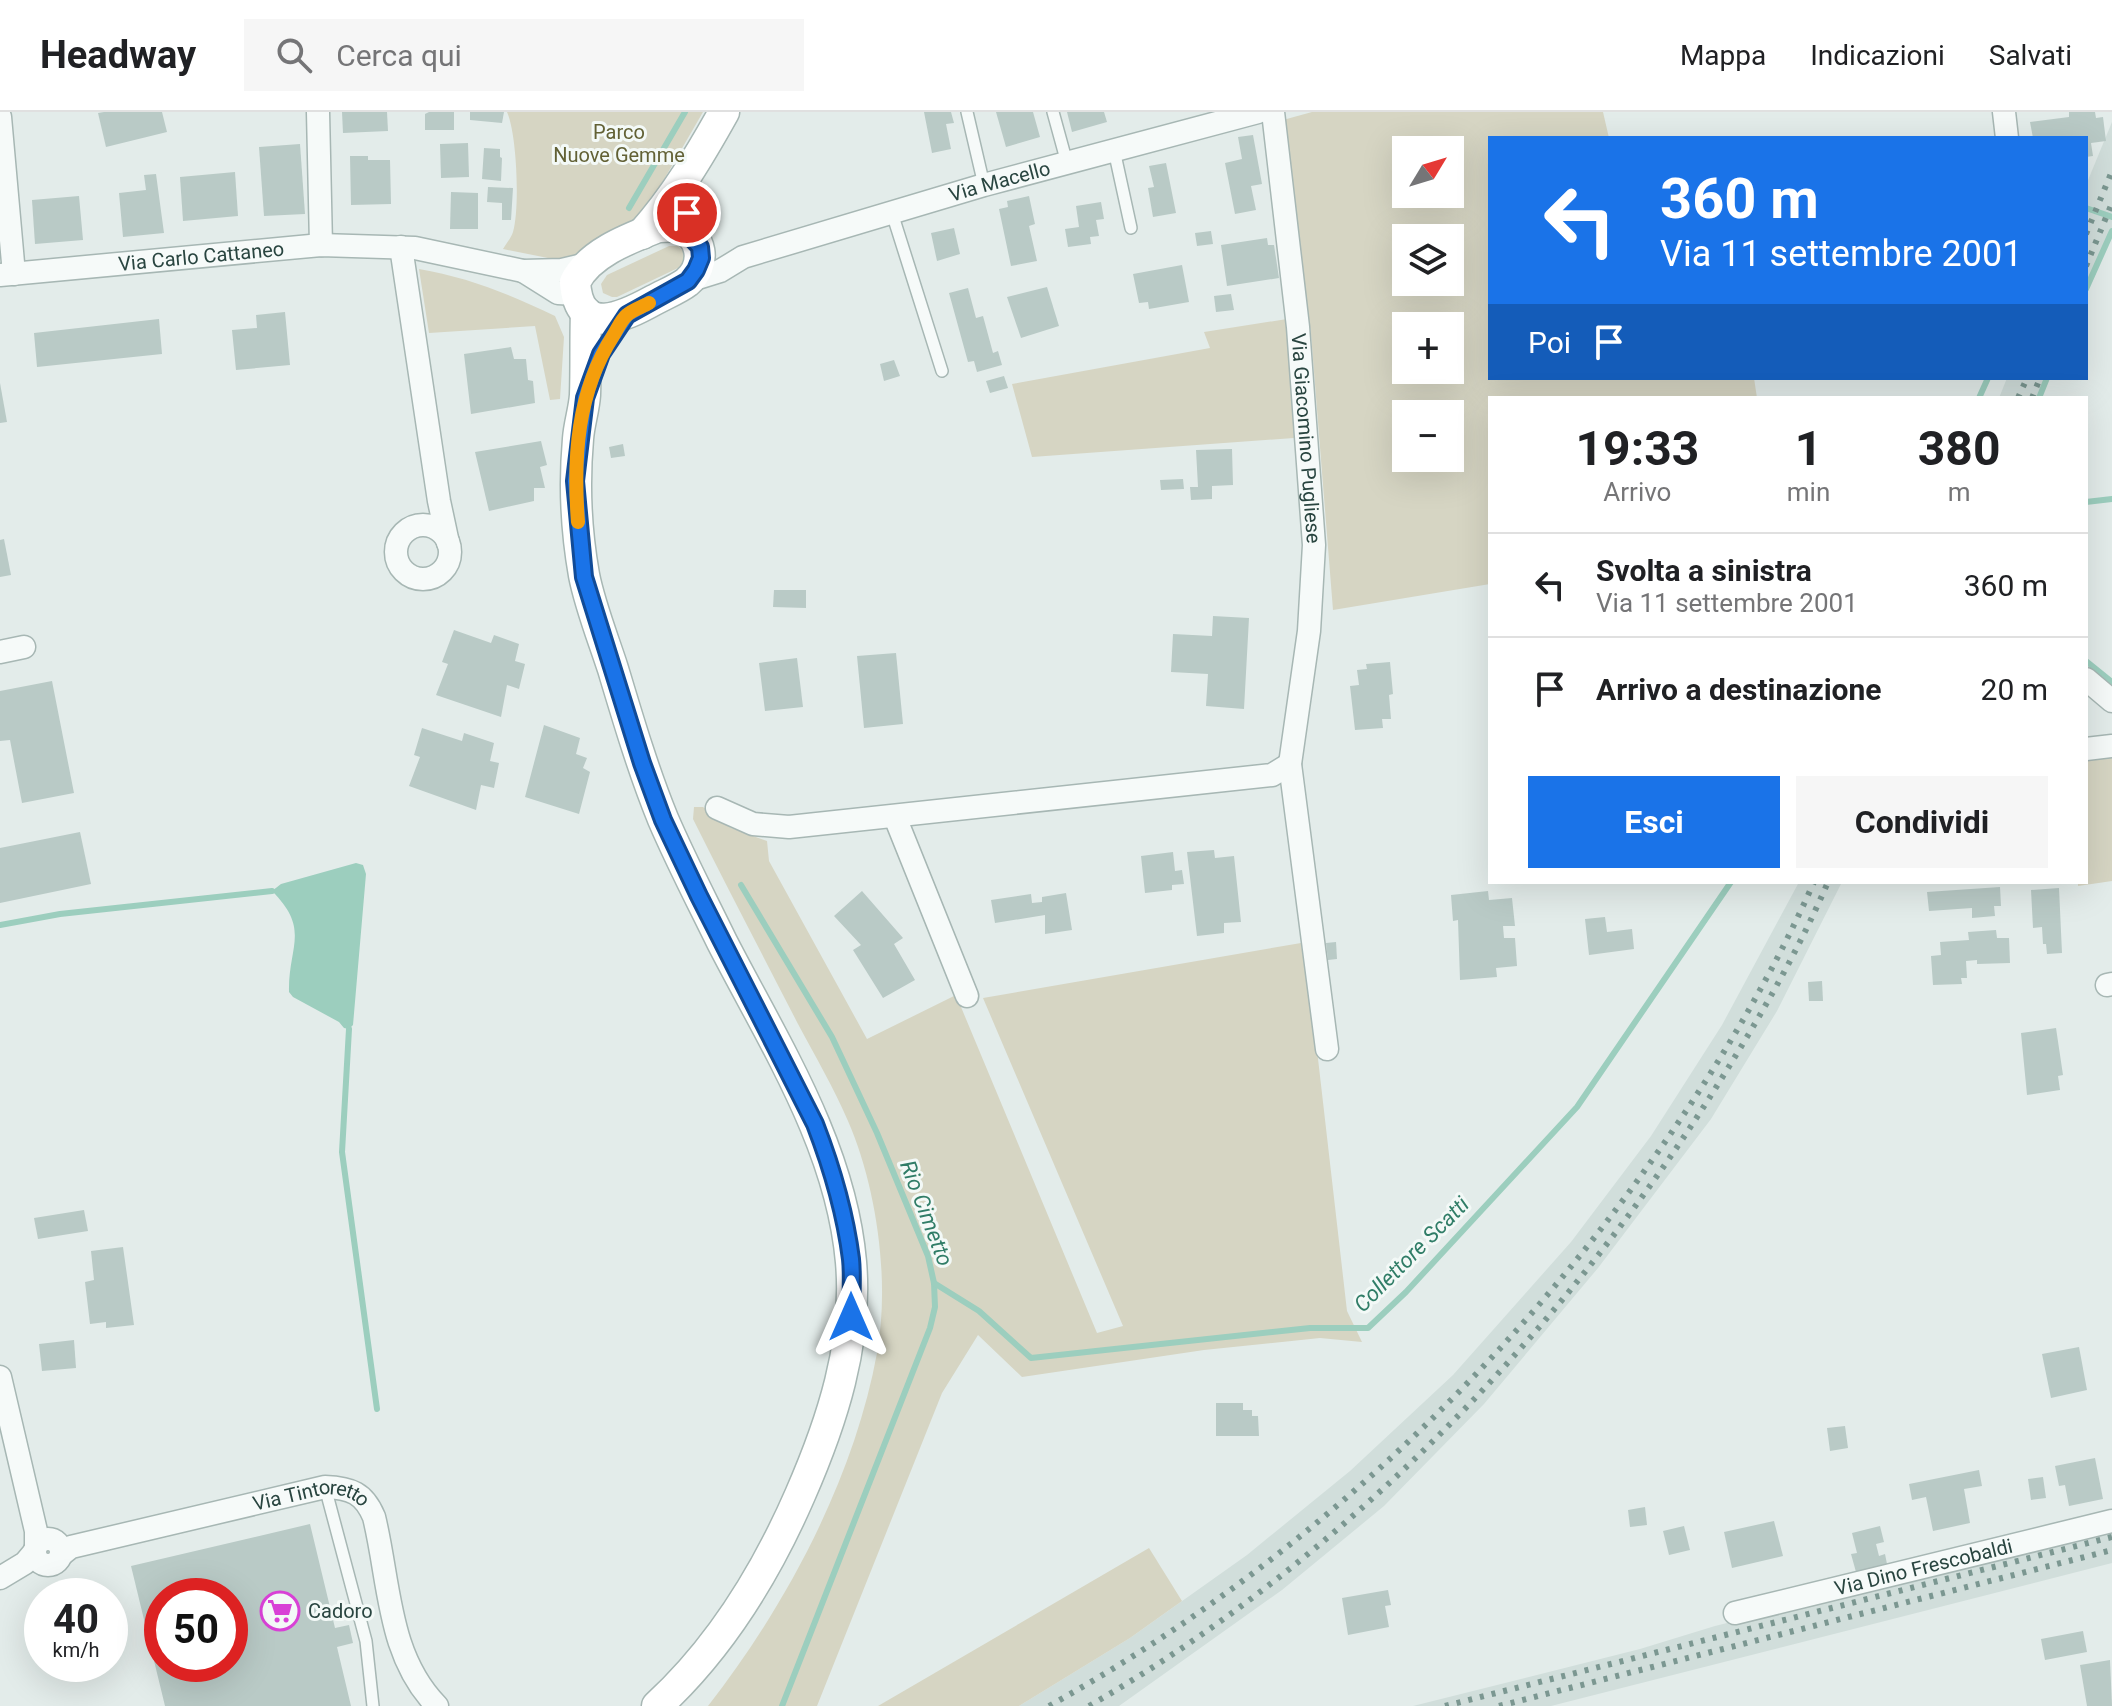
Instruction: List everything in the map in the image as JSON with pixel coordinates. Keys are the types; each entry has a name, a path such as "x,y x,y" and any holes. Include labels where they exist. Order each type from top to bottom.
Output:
{"main road":[{"path":"642,234 697,159 724,112"},
{"path":"581,303 598,318 610,321 627,315 688,281 701,258 687,213 697,159"},
{"path":"649,1706 667,1697 707,1653 741,1607 785,1528 823,1443 842,1379 851,1317 851,1263 844,1217 830,1165 815,1124 663,820 584,577 575,481 585,398 581,303 575,282 587,264 658,227 677,227 693,240"},
{"path":"585,398 601,354 627,315"}],"street":[{"path":"318,112 321,245"},
{"name":"Via Macello","path":"688,281 720,271 743,257 984,185 1258,112"},
{"name":"Via Giacomino Pugliese","path":"1273,112 1298,327 1314,545 1309,631 1290,764 1327,1049"},
{"path":"2004,112 2007,136"},
{"path":"0,117 7,274"},
{"name":"Via Macello","path":"693,240 743,257"},
{"name":"Via Carlo Cattaneo","path":"7,274 321,245 401,247 447,253 523,271 562,270 587,264"},
{"path":"401,247 448,543 449,561 438,575 422,579 406,573 397,558 399,541 410,528 428,526 438,530 448,543"},
{"name":"Via Carlo Cattaneo","path":"523,271 581,303"},
{"path":"428,526 439,501"},
{"path":"0,652 24,647"},
{"path":"2088,681 2112,701"},
{"path":"2088,749 2112,746"},
{"path":"717,808 753,824 789,827 1272,775 1290,764"},
{"path":"895,817 967,996"},
{"path":"0,1377 45,1548"},
{"name":"Via Tintoretto","path":"0,1578 45,1548 325,1487 351,1490 368,1503 377,1531 391,1612 424,1706"},
{"name":"Via Dino Frescobaldi","path":"1735,1613 2112,1521"},
{"name":"Via Tintoretto","path":"416,1679 437,1706"}],"lane":[{"path":"967,112 984,185"},
{"path":"1053,112 1067,163"},
{"path":"1114,150 1131,228"},
{"path":"892,213 942,371"},
{"path":"325,1487 366,1641 373,1706"}],"shaded area":[{"path":"2112,122 2112,228 2088,285 2088,180"},
{"path":"2006,380 2048,380 2042,396 2000,396"},
{"path":"356,863 363,865 366,874 353,1025 349,1029 289,992 294,928 284,905 272,891 281,884"},
{"path":"1798,884 1841,884 1777,1011 1711,1119 1598,1268 1484,1404 1384,1506 1282,1590 1119,1706 1019,1706 1130,1638 1247,1555 1350,1471 1453,1375 1571,1242 1651,1136 1722,1025"},
{"path":"2112,1527 2112,1563 1551,1706 1413,1706 1640,1649 1715,1626"}],"green space":[{"name":"Parco Nuove Gemme","path":"507,112 703,112 640,221 586,251 553,259 503,249 513,232 517,190 515,154"},
{"path":"1312,112 1603,112 1609,136 1488,136 1488,380 1754,380 1757,396 1488,396 1488,584 1333,610 1311,334 1283,120"},
{"path":"669,246 678,246 683,251 684,261 678,268 617,297 603,293 601,284 607,275"},
{"path":"419,269 489,288 555,316 564,337 560,399 550,400 535,326 429,333"},
{"path":"1287,319 1294,438 1032,457 1012,384 1210,348 1204,332"},
{"path":"2112,755 2112,881 2078,886 2088,884 2088,760"},
{"path":"694,807 703,807 731,828 767,841 769,861 867,1039 956,995 1097,1333 1123,1326 983,998 1301,943 1317,1050 1347,1311 1362,1342 1320,1338 1204,1350 1022,1377 978,1335 942,1393 817,1706 708,1706 790,1584 834,1494 852,1447 866,1400 881,1325 878,1235 867,1175 848,1121 693,819"},
{"path":"1149,1548 1182,1601 1130,1638 1019,1706 878,1706"}],"building":[{"path":"162,112 167,132 106,147 98,113"},
{"path":"342,112 387,112 388,131 343,133"},
{"path":"454,112 454,130 425,130 425,114"},
{"path":"470,112 504,112 502,123 470,120"},
{"path":"924,112 951,112 954,123 946,124 951,149 932,153"},
{"path":"996,112 1033,112 1040,137 1006,147"},
{"path":"1067,112 1104,112 1107,122 1072,132"},
{"path":"2069,112 2095,112 2096,118 2103,117 2106,141 2091,143 2093,156 2088,157 2088,136 2033,136 2030,122 2069,117"},
{"path":"1253,135 1262,184 1251,186 1256,210 1235,214 1225,163 1242,159 1238,137"},
{"path":"468,143 469,177 441,178 440,144"},
{"path":"300,144 305,214 264,216 259,147"},
{"path":"484,148 500,149 501,181 482,179"},
{"path":"350,156 390,160 391,204 351,205"},
{"path":"1166,163 1176,213 1153,217 1148,188 1154,187 1149,166"},
{"path":"235,172 238,216 183,221 180,177"},
{"path":"156,174 164,233 123,237 119,193 146,190 144,175"},
{"path":"488,187 513,188 511,220 502,220 502,203 487,202"},
{"path":"451,192 478,193 478,229 450,229"},
{"path":"79,196 83,240 35,244 32,200"},
{"path":"1029,196 1035,224 1029,226 1037,261 1011,266 999,209 1008,207 1007,201"},
{"path":"1101,202 1104,219 1096,220 1099,236 1090,237 1091,244 1068,247 1065,229 1079,227 1076,206"},
{"path":"954,228 960,254 937,261 931,233"},
{"path":"1211,231 1213,244 1197,246 1195,233"},
{"path":"1267,238 1268,245 1274,245 1279,278 1227,286 1221,245"},
{"path":"1182,265 1189,302 1149,309 1148,302 1139,303 1133,274"},
{"path":"1047,287 1059,326 1021,338 1007,297"},
{"path":"968,288 976,318 983,316 993,353 998,351 1002,365 977,372 974,361 968,362 949,293"},
{"path":"1231,294 1234,310 1216,312 1214,296"},
{"path":"285,312 290,365 236,370 232,330 257,328 256,315"},
{"path":"159,319 162,354 37,367 34,333"},
{"path":"511,347 514,359 526,359 528,380 533,381 535,403 471,414 464,354"},
{"path":"894,360 900,376 884,381 880,364"},
{"path":"1004,376 1008,388 990,393 986,381"},
{"path":"0,383 7,422 0,423"},
{"path":"541,441 547,465 540,467 545,488 534,488 534,501 489,511 475,452"},
{"path":"623,444 625,456 611,458 609,447"},
{"path":"1232,449 1233,485 1212,486 1212,499 1191,500 1190,487 1198,487 1196,450"},
{"path":"1183,479 1184,489 1161,490 1160,480"},
{"path":"4,539 11,575 0,577 0,540"},
{"path":"774,590 806,590 806,608 773,607"},
{"path":"1213,616 1249,618 1244,709 1206,706 1208,674 1171,672 1173,634 1212,636"},
{"path":"454,630 491,643 494,635 519,644 515,661 525,664 519,689 507,685 501,717 436,695 448,664 442,662"},
{"path":"896,653 903,724 864,728 857,656"},
{"path":"797,658 803,707 765,711 759,663"},
{"path":"1390,662 1393,694 1389,695 1391,719 1382,719 1383,728 1355,730 1350,686 1359,685 1357,670 1367,669 1366,664"},
{"path":"52,681 74,793 22,803 10,740 0,741 0,691"},
{"path":"544,725 580,738 576,754 587,758 583,768 590,772 579,814 525,797"},
{"path":"422,728 462,741 464,733 494,743 490,761 499,763 494,788 481,785 476,810 409,786 420,757 414,755"},
{"path":"80,832 91,884 0,903 0,848"},
{"path":"1214,850 1215,858 1234,856 1241,922 1224,923 1224,933 1197,936 1187,852"},
{"path":"1173,852 1175,871 1182,870 1184,884 1172,885 1172,890 1145,893 1141,856"},
{"path":"2000,887 2001,906 1994,906 1995,916 1972,918 1972,908 1929,911 1927,892"},
{"path":"2059,888 2062,953 2047,954 2042,927 2033,928 2031,890"},
{"path":"862,891 903,938 894,944 915,980 883,998 853,950 861,945 834,916"},
{"path":"1488,891 1489,900 1512,898 1515,926 1503,926 1504,938 1515,938 1517,966 1496,968 1497,977 1460,980 1458,920 1453,921 1451,895"},
{"path":"1066,893 1072,930 1045,934 1045,915 995,923 991,900 1031,894 1032,903 1042,902 1042,897"},
{"path":"1605,917 1607,932 1632,929 1634,949 1589,955 1585,919"},
{"path":"1996,930 1997,938 2009,938 2010,963 1977,964 1977,960 1966,961 1967,978 1961,978 1962,984 1933,985 1931,956 1941,955 1940,942 1969,940 1968,932"},
{"path":"1336,942 1337,959 1328,960 1326,943"},
{"path":"1822,981 1823,1001 1809,1001 1808,982"},
{"path":"2056,1028 2063,1075 2058,1076 2060,1090 2027,1095 2021,1033"},
{"path":"84,1210 88,1231 38,1239 34,1218"},
{"path":"123,1247 134,1325 106,1328 106,1322 90,1324 85,1282 94,1280 91,1251"},
{"path":"74,1340 76,1368 42,1371 39,1344"},
{"path":"2079,1347 2087,1390 2051,1398 2042,1354"},
{"path":"1216,1403 1243,1403 1243,1410 1252,1410 1252,1416 1258,1416 1259,1436 1216,1436"},
{"path":"1845,1426 1848,1448 1830,1451 1827,1428"},
{"path":"2095,1458 2103,1499 2069,1506 2065,1485 2059,1486 2055,1466"},
{"path":"1979,1470 1982,1486 1964,1489 1970,1523 1933,1531 1926,1497 1912,1500 1909,1484"},
{"path":"2043,1477 2046,1498 2031,1500 2028,1479"},
{"path":"1645,1507 1647,1525 1630,1527 1628,1510"},
{"path":"1774,1521 1783,1556 1732,1568 1724,1532"},
{"name":"Cadoro","path":"310,1524 335,1628 349,1625 353,1643 337,1647 351,1706 165,1706 159,1682 248,1682 248,1578 144,1578 144,1620 131,1566"},
{"path":"1684,1526 1690,1550 1669,1555 1663,1531"},
{"path":"1880,1526 1884,1542 1876,1544 1879,1556 1885,1554 1887,1564 1856,1572 1851,1554 1857,1553 1852,1533"},
{"path":"1388,1590 1391,1605 1385,1606 1389,1627 1348,1635 1342,1598"},
{"path":"2083,1631 2087,1652 2045,1660 2041,1639"},
{"path":"2110,1660 2112,1706 2087,1706 2080,1665"}],"waterway":[{"name":"Rio Cimetto","path":"629,208 685,112"},
{"name":"Collettore Scatti","path":"2088,209 2112,217"},
{"name":"Collettore Scatti","path":"2088,285 2112,231"},
{"name":"Collettore Scatti","path":"1980,396 1987,380"},
{"name":"Collettore Scatti","path":"2040,396 2046,380"},
{"name":"Collettore Scatti","path":"2088,502 2112,499"},
{"path":"2088,663 2112,682"},
{"name":"Collettore Scatti","path":"934,1283 979,1311 1031,1358 1310,1328 1368,1328 1406,1292 1577,1107 1730,884"},
{"name":"Rio Cimetto","path":"741,885 832,1037 877,1133 928,1256 934,1283 935,1307 930,1328 782,1706"},
{"path":"0,925 60,914 272,891"},
{"path":"349,1029 342,1152 377,1409"}],"railway":[{"path":"2088,229 2112,171"},
{"path":"2088,261 2112,203"},
{"path":"2019,396 2026,380"},
{"path":"2033,396 2039,380"},
{"path":"1049,1706 1140,1652 1228,1592 1311,1527 1391,1458 1466,1384 1537,1306 1604,1225 1667,1139 1746,1014 1813,884"},
{"path":"1089,1706 1182,1648 1272,1583 1358,1511 1439,1435 1516,1354 1588,1269 1654,1180 1715,1089 1776,987 1827,884"},
{"path":"1445,1706 2112,1537"},
{"path":"1499,1706 2112,1550"}],"slow traffic":[{"path":"578,522 575,481 578,434 585,398 601,354 615,332 627,315 649,303"}],"place":[{"name":"Cadoro","path":"280,1611"}],"route":[{"path":"687,213 687,233 700,247 701,258 696,270 688,281 627,315 601,354 585,398 578,434 575,481 584,577 663,820 823,1145 844,1217 851,1263 851,1317"}]}
